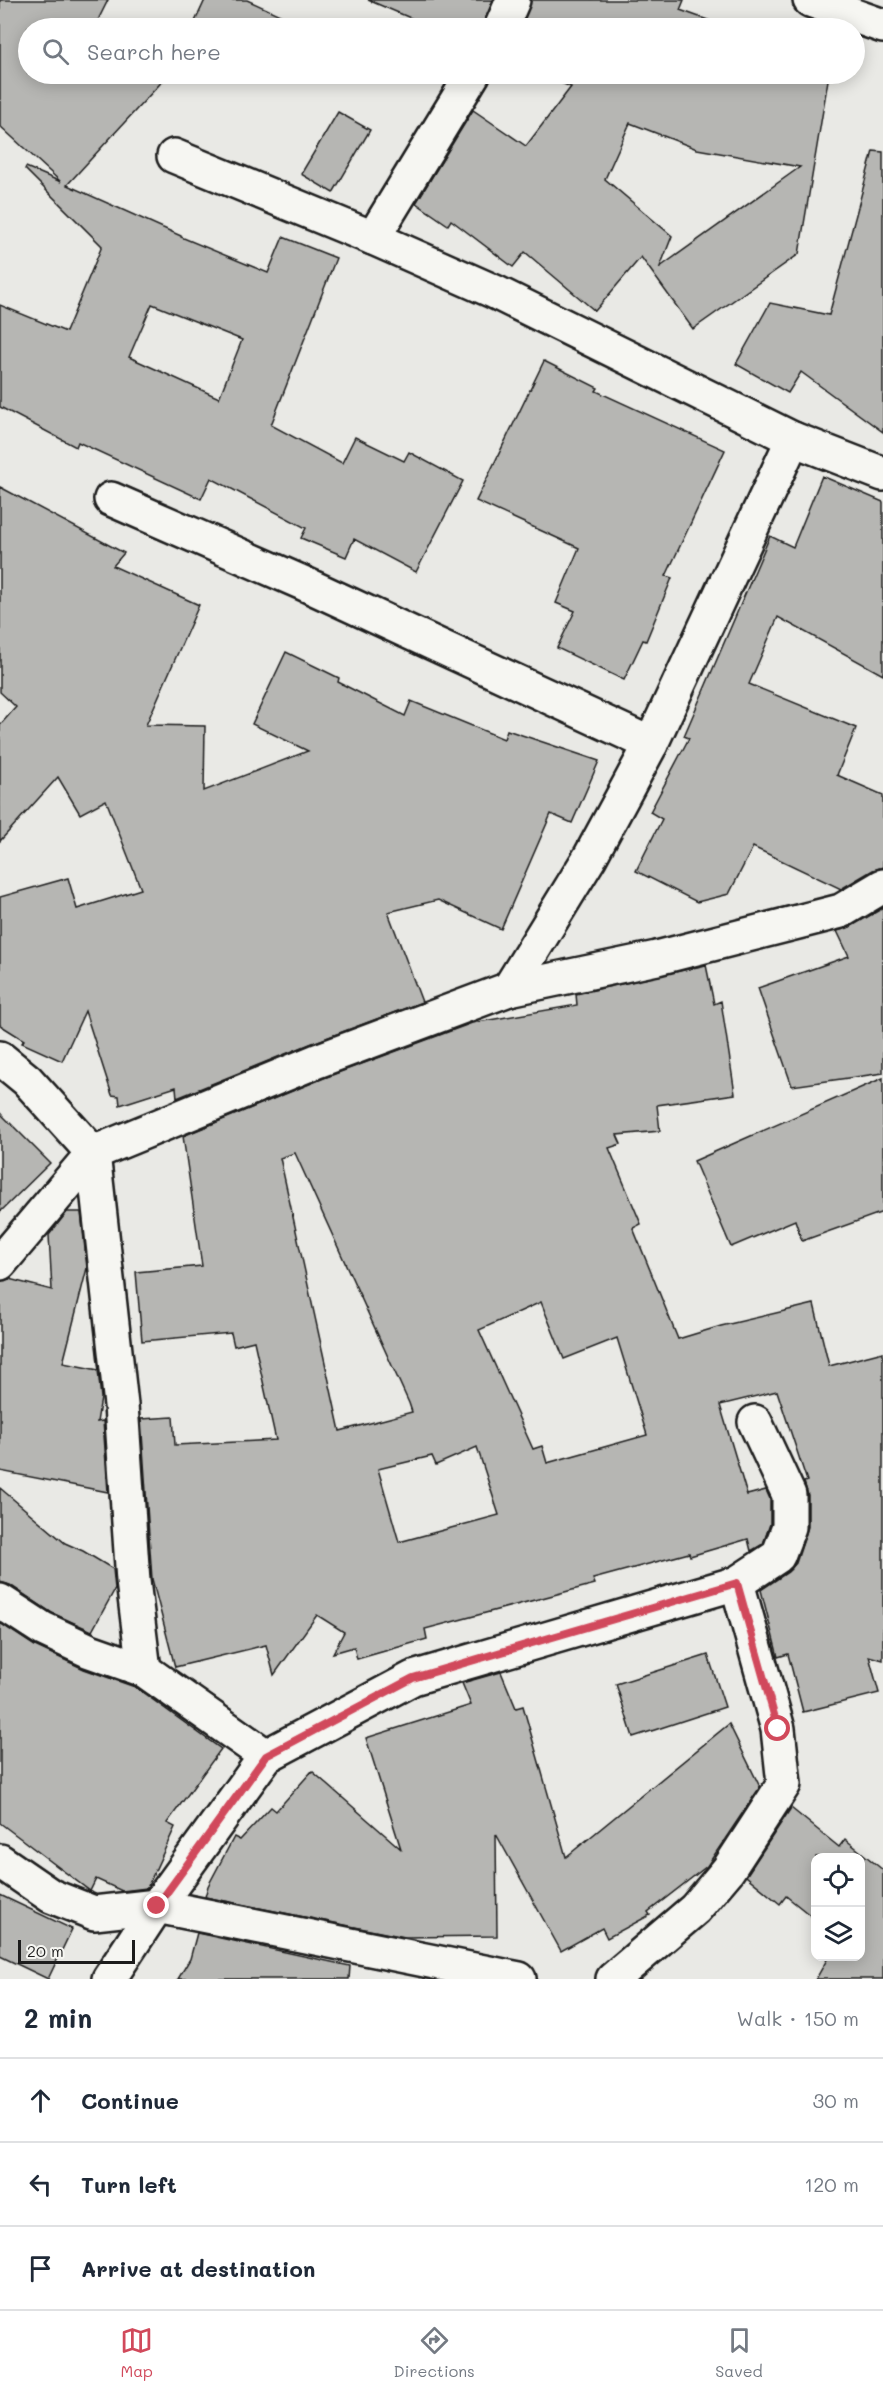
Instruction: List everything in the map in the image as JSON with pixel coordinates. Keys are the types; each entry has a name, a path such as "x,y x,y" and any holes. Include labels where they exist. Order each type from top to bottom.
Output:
{"street":[{"path":"505,18 513,0"},
{"path":"810,0 861,18"},
{"path":"865,20 883,26"},
{"path":"373,238 467,84"},
{"path":"174,156 373,238 495,292 794,439 883,474"},
{"path":"509,989 590,857 651,744 794,439"},
{"path":"111,500 303,583 651,744"},
{"path":"0,1263 93,1153 317,1060 509,989 657,958 841,911 883,886"},
{"path":"0,1058 27,1080 93,1153 121,1405 133,1581 144,1670"},
{"path":"110,1979 157,1906 266,1756 413,1678 737,1583 778,1556 789,1527 789,1496 755,1422"},
{"path":"613,1979 694,1909 728,1870 784,1784 778,1729 737,1583"},
{"path":"0,1601 43,1629 90,1651 144,1670 266,1756"},
{"path":"0,1861 51,1896 94,1913 157,1906 519,1979"}],"building":[{"path":"0,0 108,0 99,18 18,18 18,84 160,84 67,185 181,237 268,273 283,237 336,258 271,425 342,463 355,437 404,461 409,452 463,481 416,572 354,539 346,557 301,538 306,528 211,478 201,499 78,442 76,447 0,407 0,305 66,332 102,246 25,169 26,167 61,182 0,126","holes":["152,304 242,340 219,398 129,357"]},
{"path":"205,0 247,0 287,18 197,18"},
{"path":"368,0 493,0 487,18 410,18"},
{"path":"531,0 684,0 680,10 702,18 525,18"},
{"path":"564,84 827,84 799,254 693,329 641,257 595,311 525,252 513,267 451,220 448,225 416,203 473,110 526,146 571,87","holes":["630,123 697,149 800,167 660,267 672,236 605,179"]},
{"path":"338,112 370,130 333,193 301,174"},
{"path":"873,151 883,152 883,432 801,372 788,393 736,364 770,303 829,315"},
{"path":"544,361 598,388 596,391 725,450 666,576 672,578 646,641 643,640 624,680 557,648 575,611 556,603 579,548 476,501"},
{"path":"822,476 883,502 883,675 778,617 749,684 856,728 837,775 883,795 883,867 873,870 841,889 753,847 729,894 697,902 636,871 662,819 650,812 689,738 684,736 770,536 793,547"},
{"path":"0,487 124,553 113,566 199,605 146,725 205,726 204,791 308,751 252,724 286,652 339,678 338,682 405,716 411,701 504,739 507,730 599,761 572,823 551,814 501,929 438,900 388,912 422,1002 177,1098 176,1087 120,1105 119,1096 112,1095 85,1011 62,1061 22,1043 24,1040 0,1025 0,897 68,878 77,909 141,889 106,800 80,814 58,777 0,841 0,725 16,707 0,692"},
{"path":"883,908 883,1073 792,1086 758,988 849,956 837,931 850,927"},
{"path":"706,965 714,1004 721,1001 735,1094 657,1105 660,1131 617,1135 621,1144 609,1148 641,1224 633,1228 678,1339 721,1326 814,1304 829,1366 883,1352 883,1660 869,1656 879,1693 803,1712 788,1654 778,1657 761,1590 788,1572 796,1563 808,1527 808,1495 804,1482 807,1481 777,1391 720,1405 747,1495 766,1490 770,1499 770,1524 763,1544 751,1551 748,1539 690,1556 689,1553 593,1579 595,1584 425,1629 427,1639 357,1659 354,1647 333,1653 344,1632 317,1615 274,1675 266,1645 175,1667 152,1579 141,1419 173,1417 175,1445 276,1440 254,1341 234,1346 231,1333 142,1341 136,1272 202,1266 183,1136 324,1078 472,1023 577,1005 576,994","holes":["295,1153 409,1403 412,1412 340,1431 280,1158","541,1302 564,1359 617,1338 647,1435 547,1463 542,1446 533,1449 479,1330","477,1447 499,1515 399,1542 378,1469 432,1456 436,1465"]},
{"path":"883,1078 883,1212 802,1241 795,1220 731,1247 694,1161"},
{"path":"0,1113 50,1163 0,1212"},
{"path":"67,1212 81,1212 87,1268 63,1363 98,1370 101,1398 97,1422 103,1421 108,1492 0,1471 0,1281 9,1279 52,1290 49,1235"},
{"path":"0,1488 65,1543 113,1569 115,1589 92,1631 52,1613 10,1585 0,1582"},
{"path":"0,1623 35,1646 84,1669 135,1687 221,1749 167,1823 175,1827 147,1888 122,1891 96,1879 90,1891 0,1823"},
{"path":"708,1655 725,1707 633,1737 616,1684"},
{"path":"501,1672 516,1708 523,1706 566,1857 729,1724 760,1787 707,1866 648,1912 650,1915 607,1938 602,1928 561,1951 496,1834 497,1936 405,1937 205,1897 208,1886 234,1837 240,1840 271,1807 276,1811 312,1771 401,1849 366,1738 471,1705 462,1683"},
{"path":"791,1808 839,1847 845,1839 862,1853 811,1853 811,1916 786,1896 780,1904 746,1876"},
{"path":"865,1855 883,1870 883,1979 816,1979 826,1961 865,1961"},
{"path":"0,1895 72,1929 48,1979 0,1956"},
{"path":"197,1933 350,1966 349,1979 178,1979 190,1959"}],"route":[{"path":"157,1906 266,1756 413,1678 737,1583 778,1729"}]}
